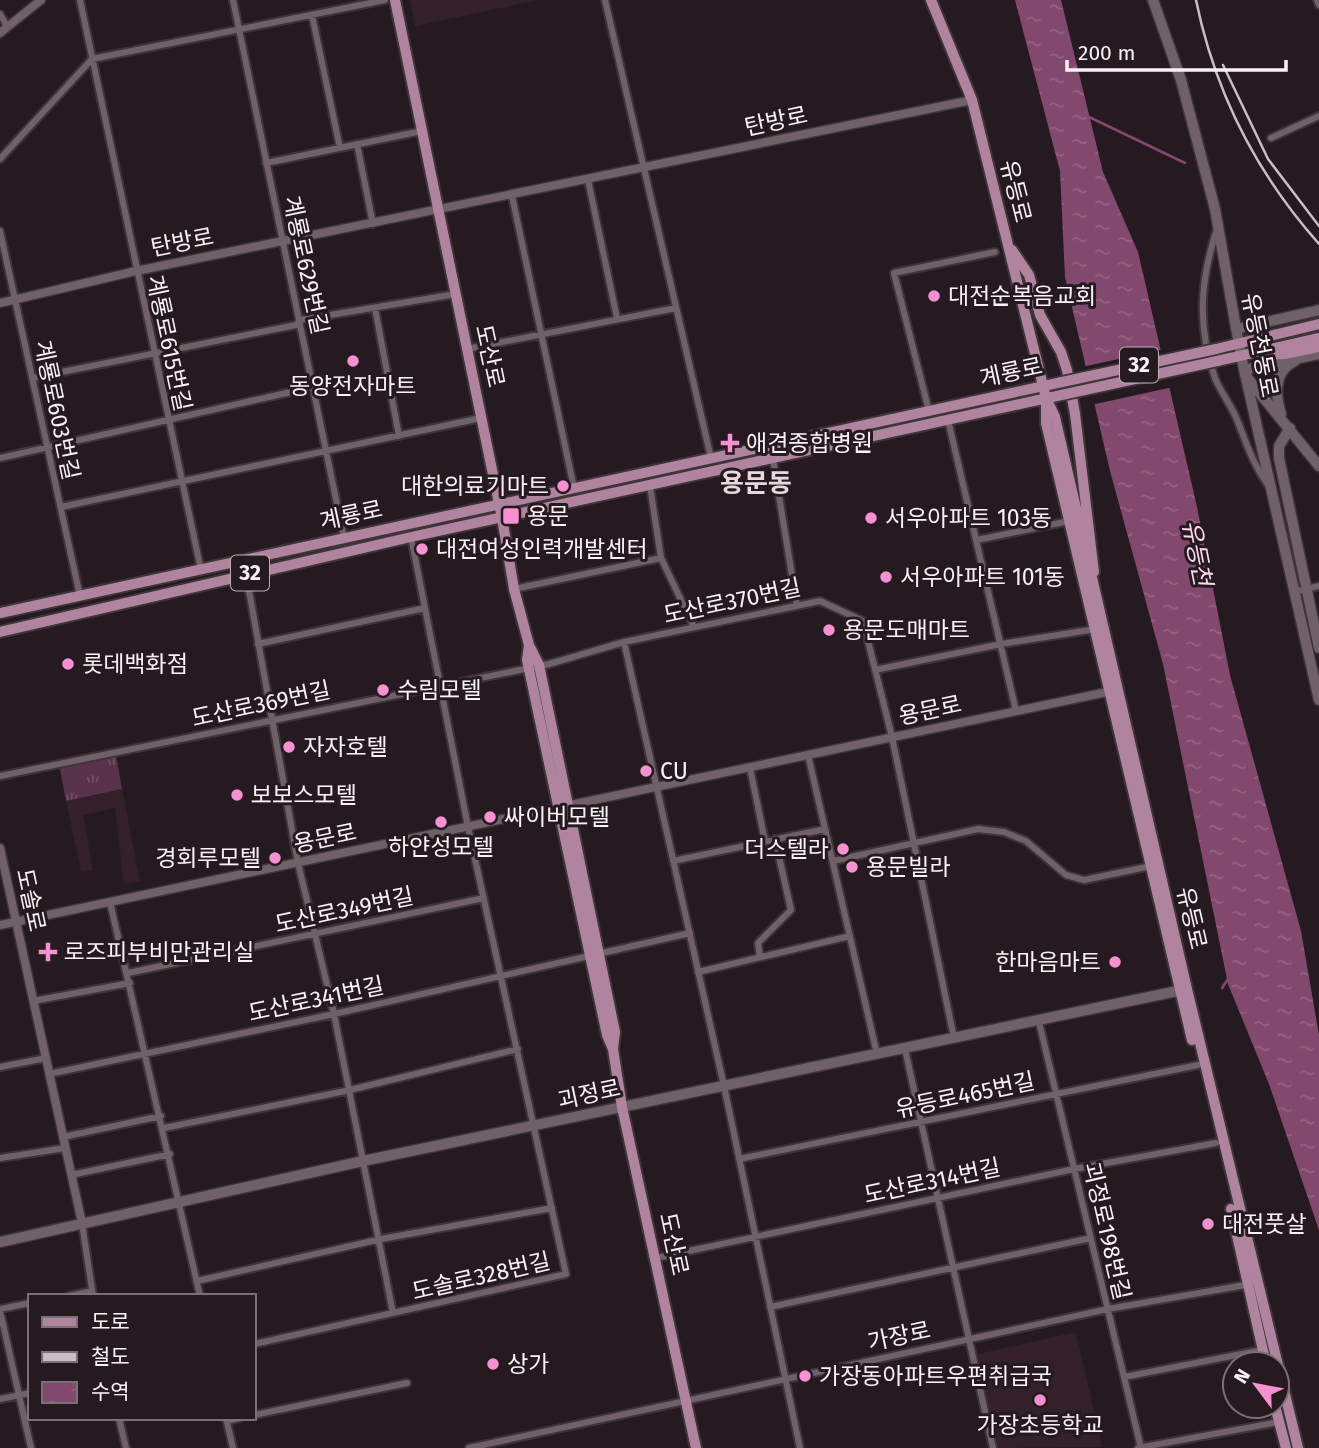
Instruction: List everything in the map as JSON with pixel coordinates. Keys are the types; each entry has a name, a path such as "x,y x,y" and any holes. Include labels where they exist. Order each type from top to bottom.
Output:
{"main road":[{"name":"도산로","path":"395,0 502,518 514,589 534,666 594,955 615,1032 613,1049 622,1107 696,1448"},
{"name":"유등로","path":"931,0 972,100 1044,386 1046,423 1096,629 1114,690 1252,1284 1262,1350"},
{"name":"유등천동로","path":"1153,0 1186,100 1217,229 1244,372 1319,700"},
{"path":"1008,245 1029,275 1040,315 1067,370 1094,559 1093,585"},
{"path":"1236,329 1319,310"},
{"path":"1252,339 1256,333 1319,318"},
{"name":"계룡로","path":"0,613 1216,349 1319,324"},
{"name":"계룡로","path":"0,632 411,537 1319,338"},
{"path":"1253,352 1270,356 1319,347"},
{"path":"1319,354 1244,372 1319,466"},
{"path":"1282,418 1277,400 1278,381 1291,362 1303,358"},
{"name":"유등로","path":"1046,398 1055,417 1151,866 1183,990 1216,1143 1298,1448"},
{"path":"1290,428 1279,446 1279,458 1319,648"},
{"name":"괴정로","path":"0,1242 363,1161 1183,990"},
{"path":"1279,1422 1286,1448"}],"street":[{"path":"0,33 41,0"},
{"name":"계룡로615번길","path":"80,0 180,482 201,570"},
{"name":"계룡로629번길","path":"233,0 344,538"},
{"path":"0,159 92,59 385,0"},
{"path":"605,0 711,458"},
{"path":"1317,0 1319,5"},
{"path":"0,14 7,26"},
{"path":"312,15 340,148"},
{"name":"탄방로","path":"0,303 136,271 972,100"},
{"path":"1271,138 1316,117 1319,128"},
{"path":"266,163 422,131"},
{"path":"358,145 373,224"},
{"path":"588,180 617,318"},
{"path":"512,196 573,488"},
{"path":"1217,229 1204,276 1202,327 1216,379 1238,421 1254,465 1271,489"},
{"name":"계룡로603번길","path":"0,231 80,596"},
{"path":"929,411 894,273 995,252"},
{"path":"32,378 296,325 300,320 456,294"},
{"path":"375,308 399,436"},
{"path":"467,349 676,308"},
{"path":"0,458 313,387"},
{"path":"61,506 481,418"},
{"path":"948,420 1016,711"},
{"path":"773,459 797,606"},
{"path":"650,486 661,558 694,628"},
{"path":"977,540 1069,521"},
{"name":"도솔로328번길","path":"256,1344 566,1274 468,827 411,537"},
{"path":"514,589 661,558"},
{"path":"246,574 298,863 334,1014 381,1239 393,1313"},
{"path":"1294,592 1319,586"},
{"name":"도산로370번길","path":"534,666 624,642 820,601 863,621 892,737 954,1038"},
{"path":"258,644 425,608"},
{"path":"875,670 1001,644 1096,629"},
{"path":"624,642 724,1086 800,1448"},
{"name":"도산로369번길","path":"0,776 534,666"},
{"name":"용문로","path":"0,925 1114,690"},
{"path":"808,755 877,1054"},
{"path":"750,768 765,841"},
{"path":"673,861 825,829"},
{"path":"833,861 978,829 1004,832 1026,841 1066,875 1084,880 1151,866"},
{"path":"760,957 758,943 791,911 775,839"},
{"name":"도솔로","path":"0,848 82,1223 93,1294"},
{"name":"도산로349번길","path":"128,973 484,898"},
{"path":"110,902 181,1201 200,1294"},
{"path":"594,955 690,933"},
{"path":"698,972 850,936"},
{"name":"도산로341번길","path":"49,1074 334,1014 594,955"},
{"path":"33,1001 130,983"},
{"name":"괴정로198번길","path":"1039,1021 1140,1448"},
{"path":"164,1128 350,1090 518,1049"},
{"path":"905,1049 993,1448"},
{"path":"0,1068 46,1058"},
{"name":"유등로465번길","path":"739,1160 1198,1065"},
{"path":"63,1137 161,1116"},
{"name":"도산로314번길","path":"656,1258 1074,1169 1216,1143"},
{"path":"0,1158 65,1148"},
{"path":"71,1175 170,1154"},
{"path":"197,1281 381,1239 552,1208"},
{"path":"770,1307 1091,1238"},
{"name":"가장로","path":"468,1448 1108,1309 1252,1284"},
{"path":"28,1303 0,1310 31,1448"},
{"path":"1124,1377 1221,1358"},
{"path":"256,1415 407,1383"},
{"path":"0,1399 28,1393"},
{"path":"119,1420 126,1448"},
{"path":"227,1420 233,1448"},
{"path":"1140,1448 1279,1422"}],"shaded area":[{"path":"410,0 538,0 415,26"},
{"path":"122,789 140,881 124,884 115,808 83,815 93,870 81,872 66,801"},
{"name":"가장초등학교","path":"1076,1332 1102,1447 998,1448 978,1354"}],"green space":[{"path":"108,753 116,756 122,789 66,801 60,769 66,762"}],"water":[{"name":"유등천","path":"1015,0 1061,0 1103,172 1138,252 1197,507 1230,675 1301,931 1319,1035 1319,1230 1269,1084 1228,984 1163,664 1110,471 1065,277 1060,171"}],"pier":[{"path":"1164,349 1173,387 1091,405 1082,367"}],"waterway":[{"path":"1087,116 1185,163"},
{"path":"1222,988 1228,979"}],"railway":[{"path":"1196,0 1215,68 1241,131 1276,189 1319,244"},
{"path":"1223,65 1268,159 1319,226"}],"place":[{"name":"대전순복음교회","path":"934,296"},
{"name":"동양전자마트","path":"353,361"},
{"name":"애견종합병원","path":"730,443"},
{"name":"대한의료기마트","path":"563,486"},
{"name":"용문","path":"511,516"},
{"name":"서우아파트 103동","path":"871,518"},
{"name":"대전여성인력개발센터","path":"422,549"},
{"name":"서우아파트 101동","path":"886,577"},
{"name":"용문도매마트","path":"829,630"},
{"name":"롯데백화점","path":"68,664"},
{"name":"수림모텔","path":"383,690"},
{"name":"자자호텔","path":"289,747"},
{"name":"CU","path":"646,771"},
{"name":"보보스모텔","path":"237,795"},
{"name":"싸이버모텔","path":"490,817"},
{"name":"하얀성모텔","path":"441,822"},
{"name":"더스텔라","path":"843,849"},
{"name":"경회루모텔","path":"275,858"},
{"name":"용문빌라","path":"852,867"},
{"name":"로즈피부비만관리실","path":"48,952"},
{"name":"한마음마트","path":"1115,962"},
{"name":"대전풋살","path":"1208,1224"},
{"name":"상가","path":"493,1364"},
{"name":"가장동아파트우편취급국","path":"805,1376"},
{"name":"가장초등학교","path":"1040,1400"}],"district":[{"name":"용문동","path":"756,483"}]}
